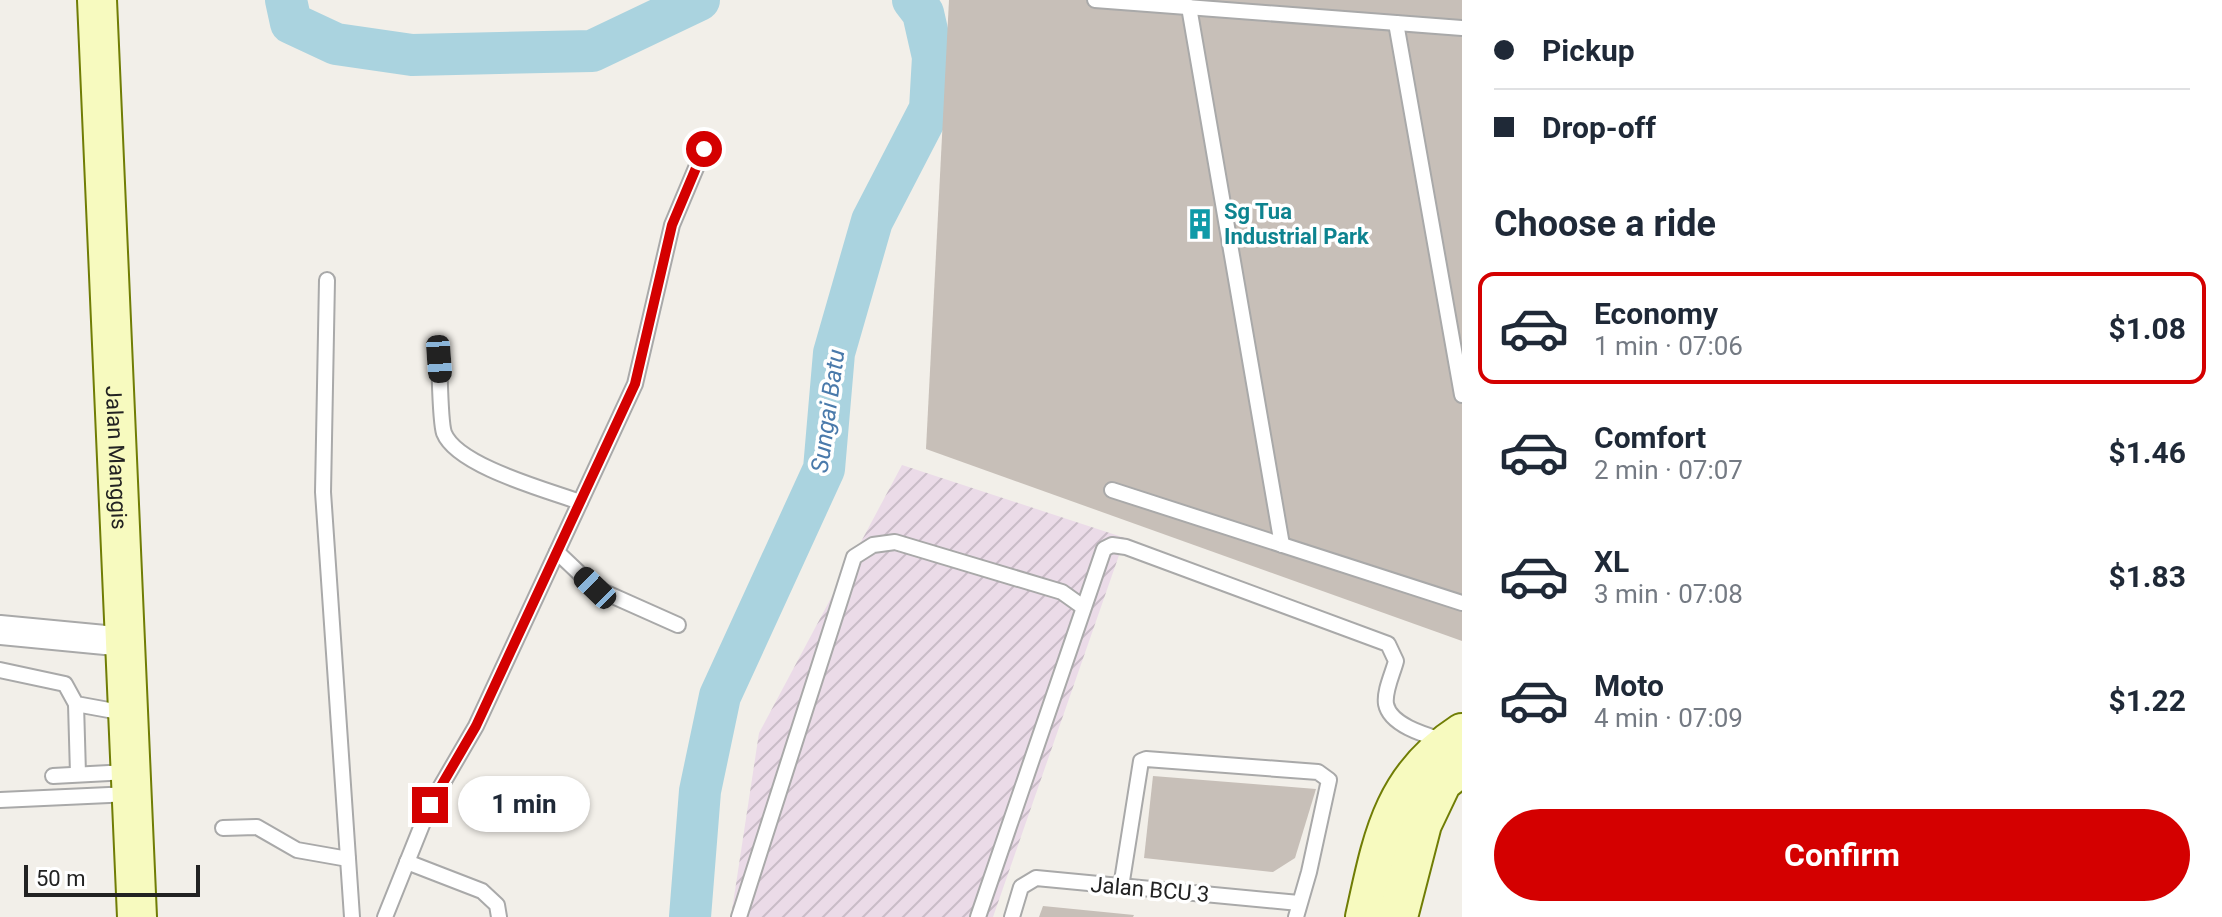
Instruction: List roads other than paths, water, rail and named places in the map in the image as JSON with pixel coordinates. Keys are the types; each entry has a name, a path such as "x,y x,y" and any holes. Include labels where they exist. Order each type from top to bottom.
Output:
{"street":[{"name":"Jalan Manggis","path":"97,0 137,917"},
{"path":"0,630 126,642"},
{"path":"1365,917 1383,838 1400,796 1428,760 1458,747"},
{"path":"1398,917 1422,824 1458,747"}],"lane":[{"path":"1095,0 1462,28"},
{"path":"1189,7 1282,545"},
{"path":"1396,23 1462,395"},
{"path":"385,917 430,805 476,726 635,384 672,225 704,149"},
{"path":"327,280 323,492 352,917"},
{"path":"439,359 444,433 454,447 472,462 580,502"},
{"path":"1112,490 1462,603"},
{"path":"739,917 854,557 873,545 895,542 1062,592 1083,607"},
{"path":"978,917 1083,607 1104,549 1112,545 1126,547 1388,644 1396,661 1386,696 1388,710 1412,731 1458,747"},
{"path":"557,552 595,588 678,625"},
{"path":"0,670 65,684 76,704 78,774"},
{"path":"76,704 129,714"},
{"path":"1121,887 1141,761 1318,772 1329,780 1298,910"},
{"path":"53,776 78,774 131,783"},
{"path":"0,800 131,783"},
{"path":"223,828 257,827 297,850 348,859"},
{"path":"407,862 482,891 497,905 499,917"},
{"name":"Jalan BCU 3","path":"1012,917 1021,887 1036,878 1298,910"}],"waterway":[{"name":"Sungai Batu","path":"286,0 291,23 336,44 412,55 592,51 699,0"},
{"name":"Sungai Batu","path":"690,917 700,791 720,696 824,469 834,353 872,221 930,109 933,57 923,13 913,0"}],"place":[{"name":"Sg Tua Industrial Park","path":"1200,224"}]}
